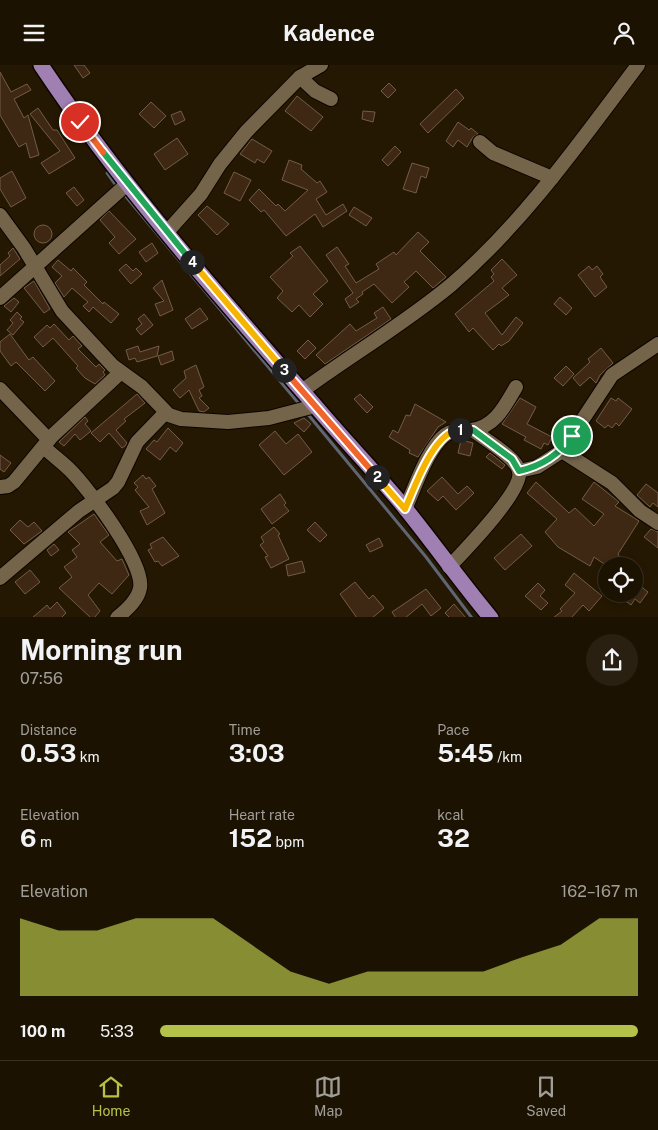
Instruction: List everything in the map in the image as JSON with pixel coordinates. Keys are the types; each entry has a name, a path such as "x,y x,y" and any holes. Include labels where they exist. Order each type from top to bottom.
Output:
{"main road":[{"path":"41,65 80,122 127,184 302,391 405,509 449,567 492,617"}],"street":[{"path":"167,232 201,194 220,164 246,132 300,77 321,65"},
{"path":"302,391 350,356 416,313 495,244 593,127 638,65"},
{"path":"300,77 315,91 331,99"},
{"path":"480,142 493,153 552,178"},
{"path":"0,298 127,184"},
{"path":"0,215 35,266 62,311 89,343 120,373 142,387 165,413 181,419 228,422 269,418 315,406"},
{"path":"519,471 537,467 562,451 612,375 658,344"},
{"path":"0,487 8,486 14,482 47,444 120,373"},
{"path":"405,509 434,448 446,435 455,430 473,430 496,419 516,387"},
{"path":"0,389 102,507 129,554 141,581 140,590 129,607 117,617"},
{"path":"0,578 94,499 118,482 137,442 165,413"},
{"path":"449,567 494,519 519,479 519,471 512,459 473,430"},
{"path":"562,451 612,483 640,511 658,523"}],"building":[{"path":"74,65 84,65 90,73 83,78"},
{"path":"0,72 11,92 27,84 31,90 14,99 24,118 28,115 39,155 30,158 26,143 19,147 0,115"},
{"path":"389,83 396,90 388,98 381,91"},
{"path":"456,89 464,98 428,133 420,124"},
{"path":"297,96 323,117 311,131 285,111"},
{"path":"151,102 166,116 154,128 139,114"},
{"path":"38,108 53,130 57,130 75,158 49,174 41,163 60,151 30,114"},
{"path":"181,111 185,120 175,125 171,115"},
{"path":"363,111 375,112 373,122 362,119"},
{"path":"458,122 469,130 471,128 478,134 473,137 467,147 458,140 453,147 446,141"},
{"path":"177,138 188,154 165,170 154,154"},
{"path":"252,139 272,151 264,163 257,159 255,163 240,154"},
{"path":"395,146 401,152 388,166 382,160"},
{"path":"289,160 302,165 301,169 317,183 320,181 327,192 316,199 326,215 343,204 347,211 323,227 315,214 286,236 264,210 261,212 249,200 259,189 276,206 278,204 285,211 308,190 282,180"},
{"path":"412,163 429,168 426,178 421,176 416,193 403,189"},
{"path":"12,171 26,198 11,207 0,189 0,178"},
{"path":"234,172 251,180 240,201 224,193"},
{"path":"74,187 84,200 77,206 66,193"},
{"path":"207,206 229,224 217,235 198,215"},
{"path":"354,207 372,218 366,226 349,215"},
{"path":"109,211 136,239 119,254 109,243 115,237 100,220"},
{"path":"43,225 49,228 52,234 49,240 43,243 37,240 34,234 37,228"},
{"path":"418,232 429,242 420,251 446,277 433,288 416,271 404,282 409,287 392,303 374,284 362,292 363,294 356,299 359,302 350,308 345,299 353,293 326,255 337,247 349,264 345,266 356,283 379,269 376,264 394,252 396,255"},
{"path":"152,243 158,253 146,262 139,252"},
{"path":"300,246 328,281 313,294 323,304 310,317 299,305 292,312 277,298 283,291 270,277 293,256 290,253"},
{"path":"13,248 20,259 0,276 0,265 10,256 8,253"},
{"path":"502,259 517,275 502,288 509,295 485,313 502,335 516,317 523,323 509,341 501,346 499,344 493,350 473,328 469,332 455,314 494,281 491,277 494,274 491,270"},
{"path":"58,260 71,271 73,268 87,282 84,285 103,304 104,302 119,314 111,323 93,307 89,312 83,306 88,302 72,288 64,297 55,283 62,276 52,267"},
{"path":"126,264 133,271 136,268 142,274 131,284 119,270"},
{"path":"589,266 592,270 597,266 603,274 600,277 607,287 595,297 578,275"},
{"path":"162,280 173,310 160,316 155,304 164,301 153,288"},
{"path":"34,281 50,309 44,313 24,288"},
{"path":"560,297 572,308 566,315 554,304"},
{"path":"14,298 19,302 11,312 4,306"},
{"path":"383,307 391,319 325,364 316,355 350,324 356,331 377,318 374,313"},
{"path":"200,308 208,319 192,329 185,319"},
{"path":"17,312 22,317 20,319 24,322 13,335 7,330 13,323 10,320"},
{"path":"144,314 153,325 141,335 136,329 142,324 138,319"},
{"path":"54,324 69,340 73,336 82,346 78,349 96,367 99,364 105,370 103,372 105,375 95,384 85,378 76,368 78,366 53,338 43,347 34,337 47,325 50,328"},
{"path":"10,334 29,360 33,357 55,381 45,391 16,362 11,366 0,351 0,342"},
{"path":"308,340 316,348 305,359 297,351"},
{"path":"138,346 140,352 159,346 157,356 137,362 135,358 129,360 126,350"},
{"path":"601,348 613,363 600,375 596,383 590,377 580,386 573,378 590,362 588,359"},
{"path":"172,351 174,360 161,365 158,356"},
{"path":"196,365 204,387 199,390 202,396 199,398 209,408 204,412 199,411 189,390 180,398 173,390 186,378 184,371"},
{"path":"566,366 574,374 563,386 554,378"},
{"path":"137,394 145,403 124,419 126,421 116,430 127,443 125,446 122,448 109,433 100,442 91,433"},
{"path":"360,394 373,407 367,413 354,399"},
{"path":"520,398 536,407 527,424 552,437 548,445 544,443 541,449 524,440 526,437 502,424"},
{"path":"611,398 616,401 618,398 632,409 619,426 616,423 612,428 608,425 605,428 596,421"},
{"path":"415,404 446,422 438,427 418,457 409,453 410,450 389,437 393,430 398,433 406,415 410,416"},
{"path":"85,417 88,421 85,424 91,431 80,440 75,434 64,446 59,442"},
{"path":"304,418 311,424 304,432 294,423"},
{"path":"168,428 183,443 176,452 170,447 160,460 146,449 154,440 157,442"},
{"path":"275,431 286,444 298,434 312,452 284,475 259,445"},
{"path":"461,440 473,443 470,456 458,453"},
{"path":"490,453 505,465 502,469 486,457"},
{"path":"0,455 11,463 4,472 0,469"},
{"path":"143,475 146,479 149,477 156,486 152,489 165,513 147,525 140,511 149,507 135,490 138,487 134,483"},
{"path":"442,477 458,494 467,486 474,493 456,510 443,496 438,501 427,491"},
{"path":"536,482 569,513 575,508 594,526 604,514 582,499 594,482 619,502 615,506 639,521 618,554 618,557 598,557 598,560 594,557 590,566 558,547 545,532 557,519 527,493"},
{"path":"646,484 658,493 658,507 653,503 650,507 637,495"},
{"path":"280,494 286,503 284,505 289,511 272,524 261,509"},
{"path":"94,514 109,535 100,542 117,561 122,559 129,575 112,594 99,583 88,595 100,611 95,617 90,617 59,588 72,577 64,567 77,557 72,550 80,544 68,532"},
{"path":"20,520 28,527 34,522 42,531 24,544 10,530"},
{"path":"315,522 327,535 320,542 307,530"},
{"path":"274,527 280,534 278,535 289,559 271,568 265,557 268,556 260,545 264,542 261,537"},
{"path":"651,529 658,532 658,548 644,537"},
{"path":"521,534 532,546 505,570 494,558"},
{"path":"163,537 179,556 162,566 158,561 155,562 148,550 152,548 150,544"},
{"path":"379,538 383,546 370,552 366,545"},
{"path":"54,544 59,550 51,556 47,550"},
{"path":"302,561 305,572 288,576 286,565"},
{"path":"30,570 40,582 25,594 15,582"},
{"path":"574,573 598,593 598,601 589,611 583,605 572,617 554,617 562,611 560,609 575,593 565,585"},
{"path":"355,582 369,599 373,595 384,608 373,617 356,617 340,594"},
{"path":"538,583 545,590 540,596 548,603 541,610 525,596"},
{"path":"643,588 648,592 643,599"},
{"path":"426,589 441,608 431,616 422,604 406,617 395,617 392,612"},
{"path":"57,602 66,613 62,617 33,617 47,605 50,609"},
{"path":"454,604 465,617 449,617 445,613"}],"waterway":[{"path":"107,173 117,187"},
{"path":"123,193 300,405"},
{"path":"306,412 426,557 471,617"}],"route":[{"path":"80,122 127,184 167,232 405,509 434,448 446,435 455,430 473,430 512,459 519,471 537,467 562,451 572,436"}]}
